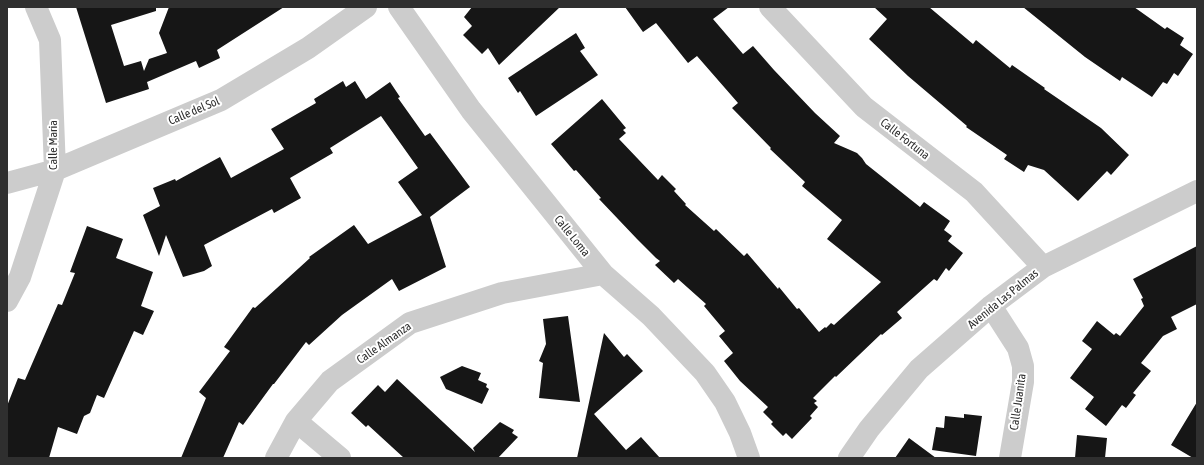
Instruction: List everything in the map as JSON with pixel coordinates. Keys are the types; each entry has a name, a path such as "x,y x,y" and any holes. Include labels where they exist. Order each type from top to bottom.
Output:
{"street":[{"name":"Calle Maria","path":"7,301 20,278 55,170 50,40 36,7"},
{"name":"Calle del Sol","path":"7,183 55,170 221,100 308,48 366,7"},
{"name":"Calle Loma","path":"399,7 471,110 602,274 651,316 705,373 725,402 740,433 749,458"},
{"name":"Calle Fortuna","path":"770,7 864,107 974,192 1043,267"},
{"name":"Avenida Las Palmas","path":"849,458 869,429 919,369 991,306 1043,267 1197,191"},
{"name":"Calle Almanza","path":"276,458 296,421 330,381 410,323 502,293 602,274"},
{"name":"Calle Juanita","path":"991,306 1018,348 1023,366 1023,382 1010,458"},
{"path":"296,421 340,458"}],"building":[{"path":"76,7 156,7 156,11 111,25 124,66 141,61 144,71 149,59 167,53 159,33 169,7 284,7 217,50 220,58 199,68 196,61 147,82 149,89 106,103"},
{"path":"472,7 560,7 499,65 488,48 482,54 463,35 472,26 464,17"},
{"path":"625,7 729,7 713,19 743,54 753,46 815,113 840,136 834,143 857,153 866,164 920,207 924,202 950,221 944,230 952,236 948,241 963,253 949,271 946,268 937,281 934,279 897,312 902,318 882,335 881,334 813,398 817,401 814,403 818,407 810,416 812,418 792,439 786,433 783,436 771,424 773,422 763,412 768,407 740,381 724,361 733,353 719,336 725,331 704,306 706,304 678,279 674,283 655,265 660,261 599,199 601,198 576,170 574,171 551,144 602,99 626,128 623,130 626,133 619,139 658,180 662,175 676,189 674,191 686,204 685,205 714,231 716,229 744,256 747,253 778,289 779,287 797,309 799,308 819,332 831,323 834,325 881,282 827,239 842,220 802,186 805,182 770,149 771,148 732,108 738,103 697,56 688,63 656,23 643,32"},
{"path":"874,7 929,7 973,44 976,40 1010,68 1012,65 1101,128 1129,155 1111,175 1107,171 1078,201 1044,170 1028,165 1024,172 1004,159 1007,155 966,127 967,126 908,76 869,39 887,19"},
{"path":"1023,7 1134,7 1165,29 1167,27 1184,38 1180,45 1193,54 1178,76 1174,73 1167,84 1163,82 1152,97 1122,77 1120,81 1085,57"},
{"path":"576,33 585,48 580,51 598,75 536,116 520,91 518,93 508,78"},
{"path":"343,81 346,87 355,81 366,99 390,82 400,97 398,98 425,136 430,133 470,187 430,217 446,267 399,291 392,279 342,315 309,345 306,342 243,425 239,422 223,458 181,458 206,398 199,392 230,351 224,347 253,307 255,308 310,258 309,257 354,225 368,244 422,215 398,182 418,168 381,116 330,148 333,153 290,178 301,198 274,213 272,209 204,245 212,266 204,271 183,277 166,235 159,256 143,215 160,206 153,188 175,179 176,181 220,157 231,178 284,149 271,129 316,103 314,99"},
{"path":"87,226 123,239 116,258 153,272 141,306 154,311 143,335 134,331 104,398 97,395 90,413 84,416 77,434 58,427 49,458 7,458 7,406 18,378 25,380 58,304 62,305 75,273 70,272"},
{"path":"1197,246 1197,304 1171,317 1177,329 1163,336 1141,363 1151,371 1133,393 1136,395 1126,408 1122,405 1106,426 1085,409 1094,397 1070,378 1092,349 1082,341 1097,321 1114,335 1116,333 1120,336 1144,306 1141,299 1143,298 1133,279"},
{"path":"568,316 580,402 539,398 543,363 539,361 546,344 543,319"},
{"path":"604,333 624,357 627,354 643,371 594,414 626,450 641,437 660,458 577,458"},
{"path":"462,366 481,373 478,380 487,384 486,387 489,389 482,404 446,389 440,377"},
{"path":"397,379 475,452 473,448 500,422 514,430 512,433 518,437 498,458 404,458 368,425 366,427 351,413 378,385 385,392"},
{"path":"1197,402 1197,458 1193,458 1171,445"},
{"path":"964,414 982,416 976,456 932,450 936,427 944,428 945,416 964,418"},
{"path":"1077,435 1107,438 1105,458 1075,458"},
{"path":"909,438 936,458 895,458"}]}
